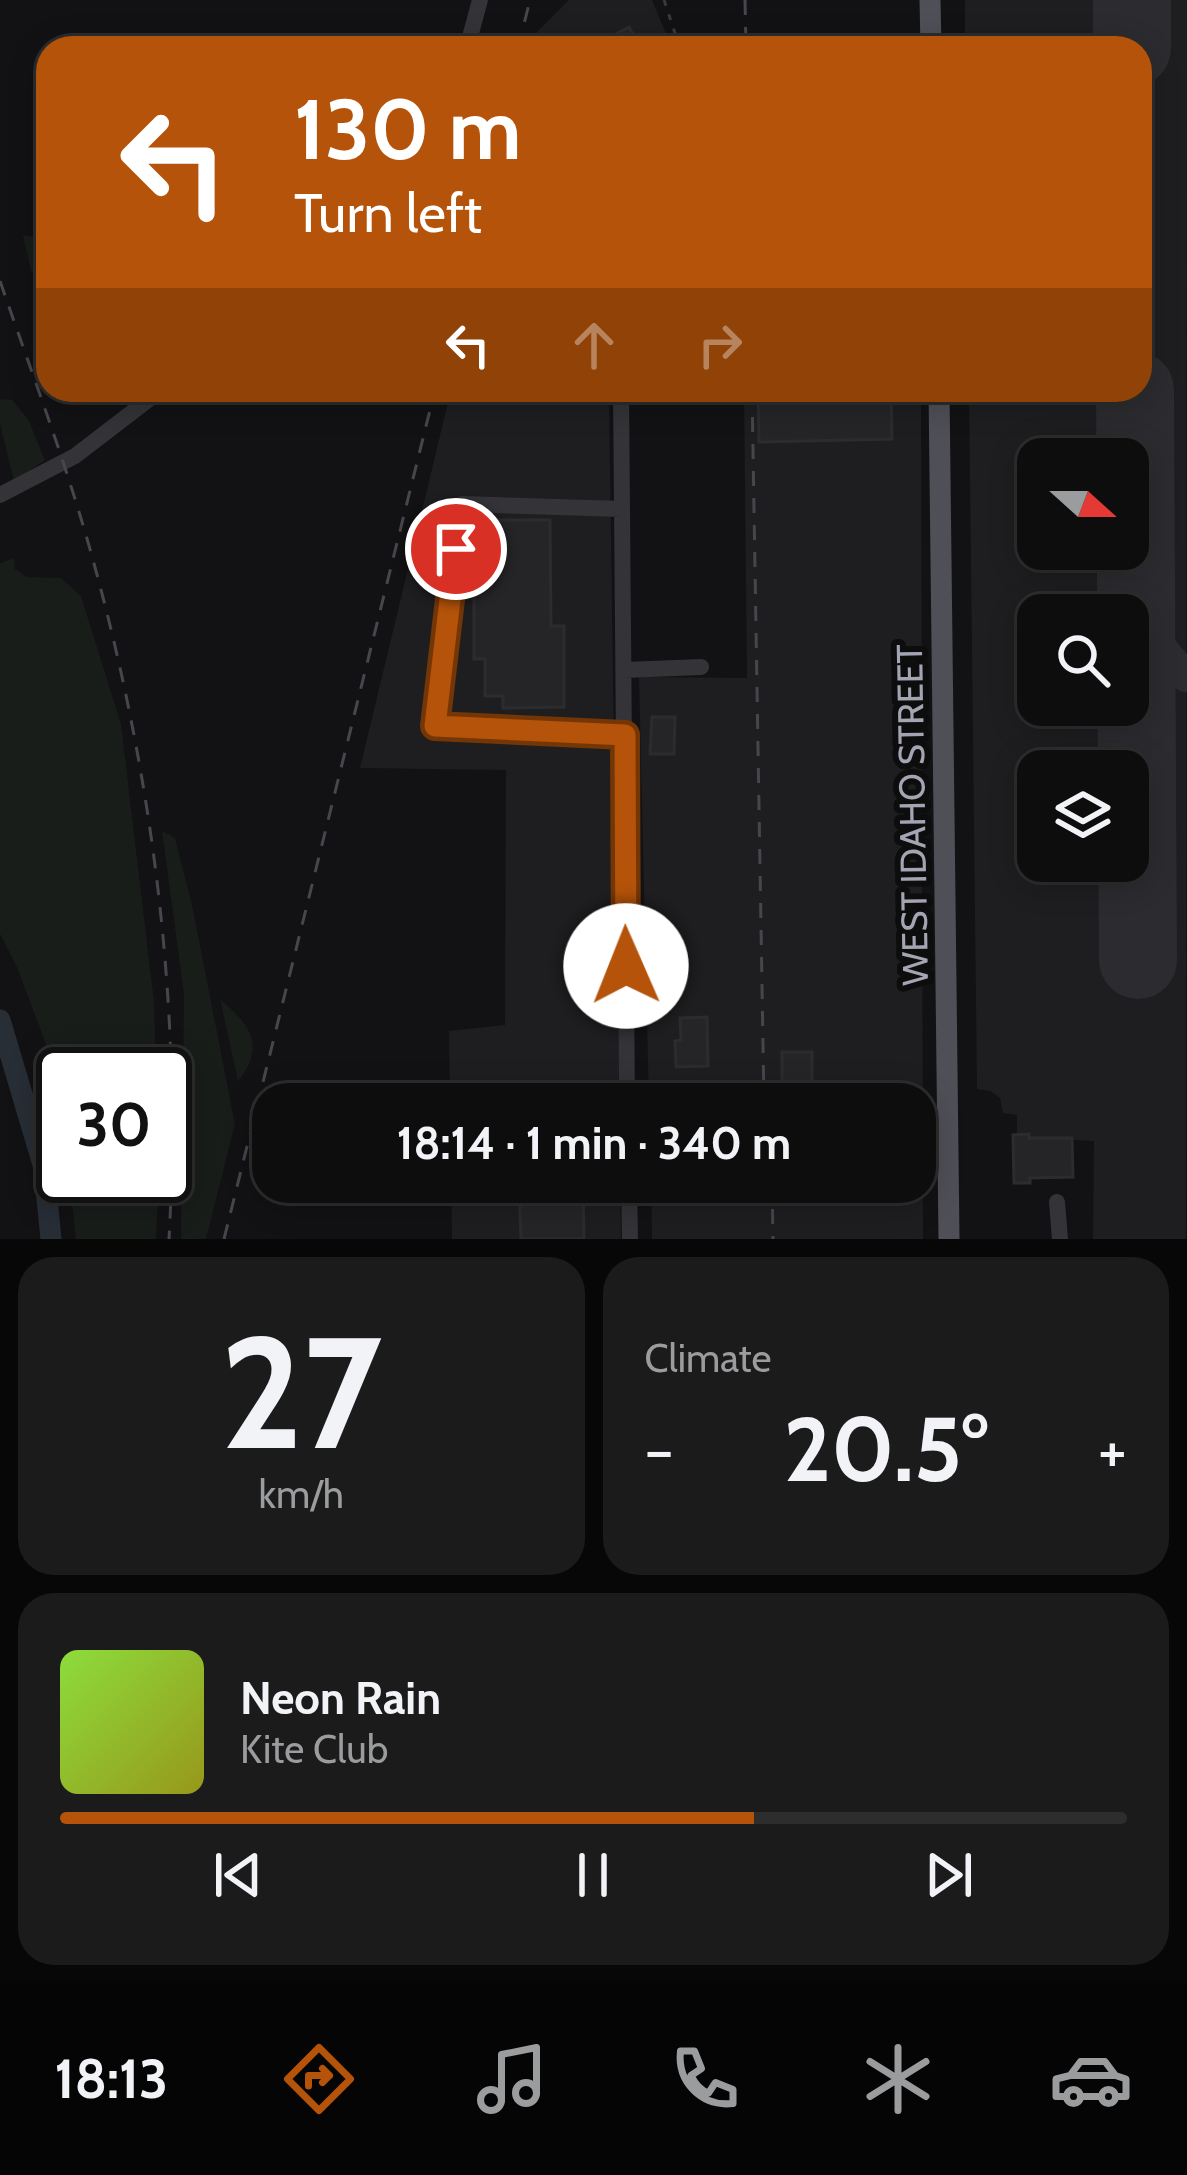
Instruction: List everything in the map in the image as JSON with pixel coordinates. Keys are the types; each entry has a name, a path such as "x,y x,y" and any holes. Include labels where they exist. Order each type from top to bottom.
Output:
{"main road":[{"path":"930,0 931,36"},
{"name":"WEST IDAHO STREET","path":"939,402 949,1239"}],"street":[{"path":"470,36 480,0"},
{"path":"0,495 75,456 145,402"},
{"path":"621,402 627,1083"},
{"path":"622,509 462,504 435,726 625,735"},
{"path":"625,670 701,667"},
{"path":"1057,1202 1060,1239"},
{"path":"629,1203 630,1239"}],"path":[{"path":"664,0 676,36"}],"shaded area":[{"path":"569,0 652,0 667,36 536,36"},
{"path":"965,0 1187,0 1186,1239 1093,1239 1094,1141 1017,1134 1017,1115 1003,1113 1000,1098 977,1089 969,402 1152,402 1152,36 965,36"},
{"path":"23,235 36,237 36,270 31,271"},
{"path":"0,399 12,400 28,419 45,460 14,481 0,424"},
{"path":"448,402 609,402 619,1083 450,1083 449,1031 505,1025 506,770 360,768"},
{"path":"744,402 921,402 923,1083 649,1083 639,677 747,678"},
{"path":"14,558 15,569 27,577 61,578 81,596 121,724 155,1047 47,1047 0,934 0,563"},
{"path":"162,831 175,838 192,905 235,1124 206,1239 181,1239 181,1203 192,1203 192,1047 183,1047 184,994"},
{"path":"220,999 251,1036 252,1057 238,1081"},
{"path":"72,1203 158,1203 156,1239 76,1239"},
{"path":"451,1203 620,1203 621,1239 452,1239"},
{"path":"651,1203 923,1203 923,1239 652,1239"}],"building":[{"path":"629,27 634,36 612,36"},
{"path":"758,402 891,402 892,439 759,442"},
{"path":"474,520 550,520 551,626 564,626 564,707 503,708 503,696 485,696 485,659 474,659"},
{"path":"652,717 675,717 674,754 650,754"},
{"path":"707,1017 708,1066 676,1067 680,1018"},
{"path":"782,1052 812,1052 812,1083 782,1083"},
{"path":"1029,1134 1029,1138 1072,1138 1073,1177 1014,1183 1013,1135"},
{"path":"520,1203 583,1203 584,1239 521,1239"}],"waterway":[{"path":"0,1020 44,1168 51,1239"}],"taxiway":[{"path":"1137,574 1151,631 1187,676"}],"runway":[{"path":"1132,0 1132,36"},
{"path":"1135,402 1138,960"}],"railway":[{"path":"521,36 530,0"},
{"path":"745,0 746,36"},
{"path":"0,281 36,383"},
{"path":"43,402 83,525 114,643 147,811 167,981 172,1153 169,1239"},
{"path":"224,1239 432,402"},
{"path":"752,402 764,1083"},
{"path":"772,1203 773,1239"}],"route":[{"path":"456,549 435,726 625,735 626,966"}]}
